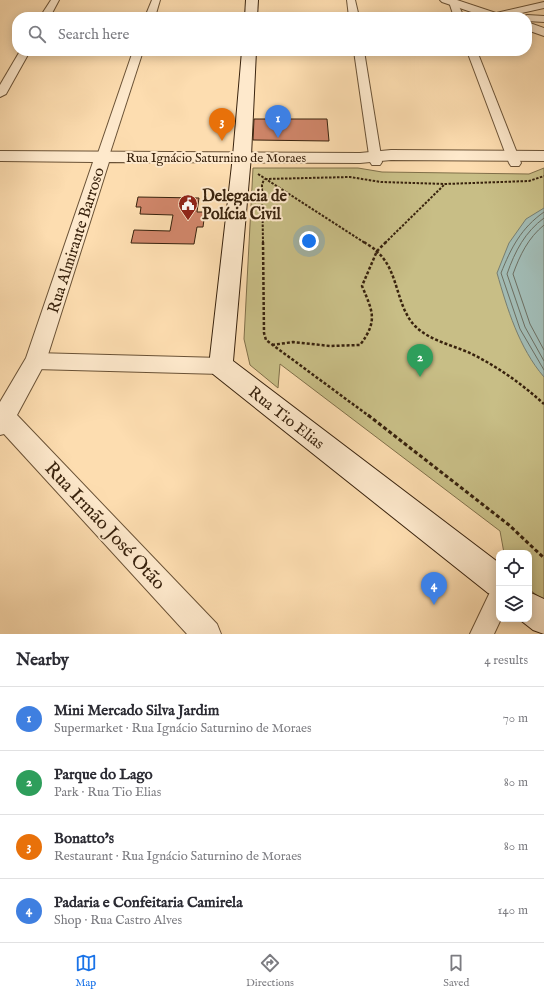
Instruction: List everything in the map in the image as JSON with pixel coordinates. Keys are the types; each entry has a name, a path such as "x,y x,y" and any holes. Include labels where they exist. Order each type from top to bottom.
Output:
{"main road":[{"path":"251,12 252,0"},
{"path":"221,366 242,156 249,56"},
{"name":"Rua Tio Elias","path":"221,366 496,580"},
{"path":"532,609 544,619"}],"street":[{"path":"48,12 55,0"},
{"path":"152,12 156,0"},
{"path":"351,0 353,12"},
{"path":"450,1 484,12"},
{"path":"450,1 456,12"},
{"path":"513,12 544,5"},
{"path":"532,18 544,19"},
{"path":"532,28 544,32"},
{"path":"0,94 22,56"},
{"name":"Rua Almirante Barroso","path":"2,421 35,361 136,56"},
{"path":"360,56 370,159"},
{"path":"474,56 514,160"},
{"name":"Rua Ignácio Saturnino de Moraes","path":"0,156 242,156 514,160 544,163"},
{"name":"Rua Ignácio Saturnino de Moraes","path":"514,160 544,156"},
{"path":"35,361 221,366"},
{"name":"Rua Irmão José Otão","path":"2,421 207,634"},
{"path":"482,634 496,604"}],"path":[{"path":"264,179 350,177 382,182 445,184 529,181 544,176"},
{"path":"264,179 377,251 386,261 405,314 423,333 477,356 522,384 544,404"},
{"path":"264,179 262,184 264,333 271,345 397,436 509,525 544,558"},
{"path":"271,345 292,342 330,346 360,345 371,331 374,314 362,286 377,251 445,184"}],"shaded area":[{"path":"253,168 358,168 382,172 529,174 544,168 544,601 532,591 532,550 503,550 500,531 280,364 278,388 250,365 244,339"}],"water":[{"path":"544,208 544,377 535,366 521,341 505,300 497,273 509,243 526,219"}],"building":[{"path":"254,119 327,119 329,141 253,140"},
{"name":"Delegacia de Polícia Civil","path":"138,197 199,198 197,212 205,212 203,227 197,227 194,244 131,243 134,230 170,231 173,215 140,214 141,207 136,207"}],"place":[{"name":"Mini Mercado Silva Jardim","path":"278,138"},
{"name":"Bonatto's","path":"222,141"},
{"name":"Delegacia de Polícia Civil","path":"188,221"},
{"name":"Parque do Lago","path":"420,377"},
{"name":"Padaria e Confeitaria Camirela","path":"434,605"}]}
